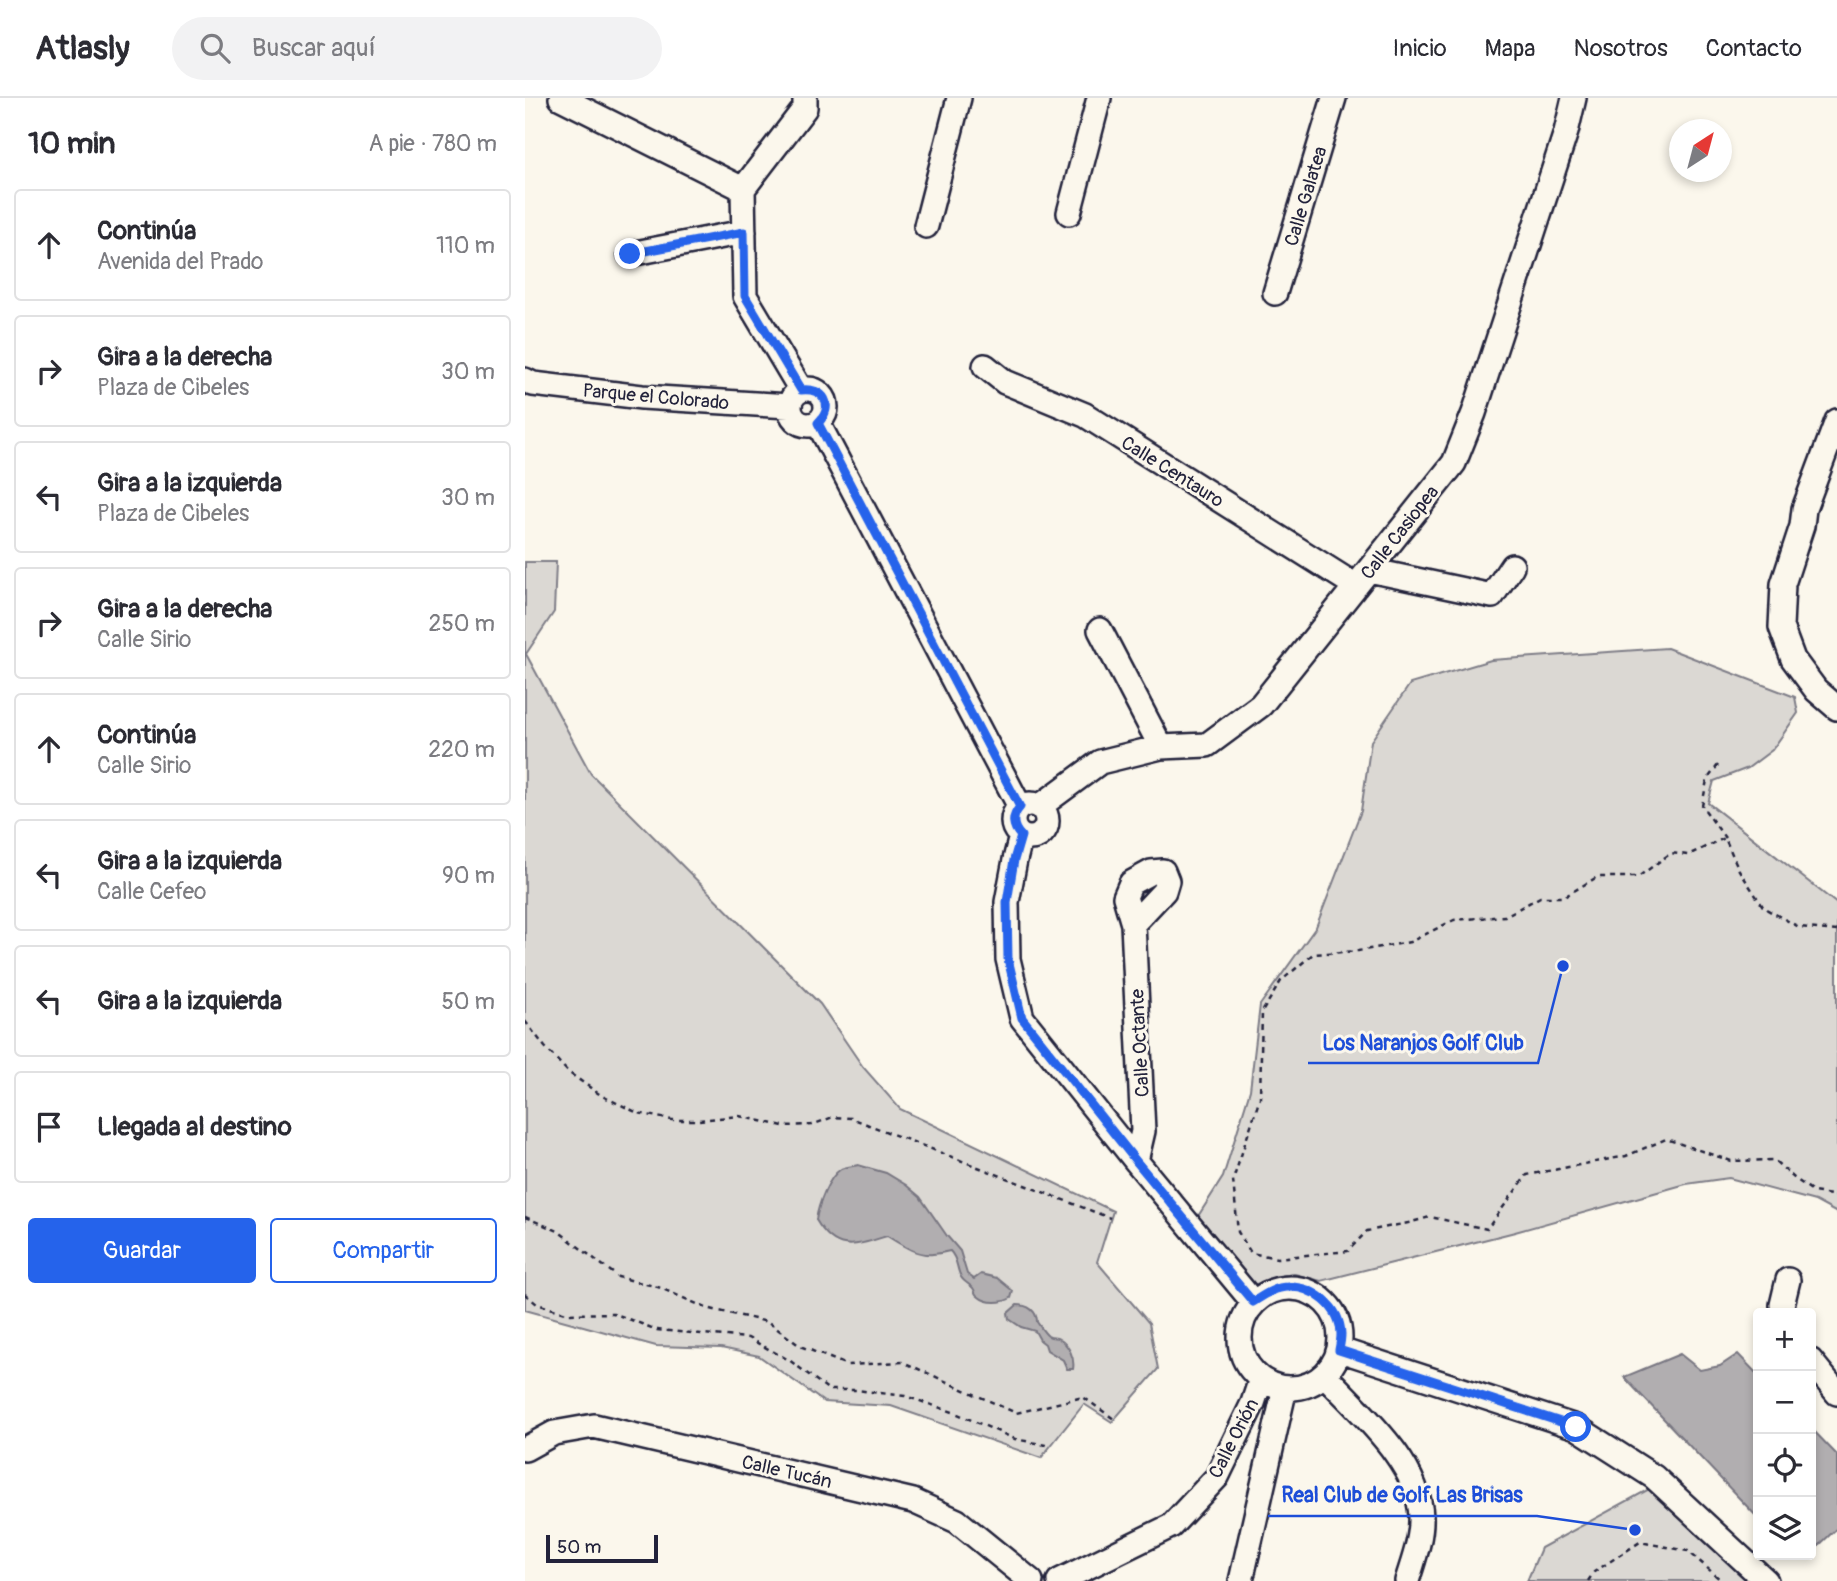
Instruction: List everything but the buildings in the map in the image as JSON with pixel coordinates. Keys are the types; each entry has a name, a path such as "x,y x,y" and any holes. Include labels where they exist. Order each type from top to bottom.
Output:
{"street":[{"path":"561,98 743,189"},
{"path":"795,398 745,296 743,189 805,108 805,98"},
{"path":"926,226 959,98"},
{"path":"1069,213 1099,98"},
{"name":"Calle Galatea","path":"1275,293 1334,98"},
{"name":"Calle Casiopea","path":"1030,807 1100,762 1161,747 1207,745 1261,705 1454,463 1474,413 1566,132 1574,98"},
{"path":"630,254 744,232"},
{"name":"Calle Centauro","path":"985,366 1005,382 1085,415 1363,578"},
{"name":"Parque el Colorado","path":"525,380 533,384 642,397 795,398"},
{"path":"810,388 818,392 825,399 827,408 824,416 818,423 810,426 795,421 790,414 795,398 810,388"},
{"path":"1837,421 1829,464 1804,509 1802,526 1783,584 1781,628 1793,659 1816,690 1837,708"},
{"path":"818,423 1030,807 1016,812 1014,825 1021,836 1007,902 1008,959 1022,1018 1253,1302"},
{"path":"1363,578 1492,596 1512,566"},
{"path":"1100,630 1161,747"},
{"name":"Calle Octante","path":"1133,924 1143,1131 1136,1161"},
{"path":"1783,1308 1788,1280"},
{"path":"1287,1286 1306,1289 1323,1298 1335,1313 1341,1331 1339,1350 1334,1364 1325,1375 1300,1388 1285,1388 1261,1379 1248,1366 1241,1351 1239,1334 1244,1317 1253,1302 1269,1291 1287,1286"},
{"path":"1339,1350 1576,1427 1654,1477 1766,1581"},
{"path":"1816,1367 1837,1393"},
{"path":"1325,1375 1384,1438 1413,1480 1422,1520 1407,1581"},
{"name":"Calle Orión","path":"1059,1581 1171,1526 1217,1477 1254,1403 1261,1379"},
{"path":"1241,1581 1285,1388"},
{"name":"Calle Tucán","path":"525,1449 554,1433 594,1426 913,1501 957,1521 1031,1581"}],"path":[{"path":"1718,765 1707,780 1702,806 1725,838 1739,870 1764,908 1799,926 1837,931"},
{"path":"1725,838 1688,855 1671,853 1638,877 1597,877 1564,897 1540,897 1505,916 1454,920 1410,942 1358,951 1313,954 1281,981 1262,1012 1260,1098 1233,1180 1238,1232 1251,1253 1277,1258 1347,1251 1367,1231 1430,1217 1487,1229 1527,1175 1626,1156 1666,1139 1731,1161 1774,1160 1814,1192 1837,1196"},
{"path":"525,1020 568,1072 602,1096 638,1113 672,1120 739,1116 783,1126 812,1125 832,1117 851,1118 1110,1218"},
{"path":"525,1217 558,1231 618,1277 658,1287 706,1308 768,1322 800,1346 847,1365 903,1362 1016,1413 1083,1397 1114,1419"},
{"path":"525,1294 537,1304 569,1314 613,1312 657,1330 748,1338 789,1360 829,1390 856,1390 905,1396 953,1412 1015,1439 1051,1446"},
{"path":"1588,1581 1594,1572 1640,1542 1688,1551 1722,1581"}],"shaded area":[{"path":"525,562 556,562 554,612 526,654 591,774 820,1004 863,1067 900,1109 1113,1211 1097,1262 1149,1323 1158,1369 1112,1422 1084,1404 1041,1458 891,1406 824,1402 759,1356 721,1348 656,1346 525,1310"},
{"path":"1667,648 1795,697 1798,713 1772,750 1748,768 1714,781 1708,803 1837,904 1837,1213 1815,1201 1729,1178 1686,1184 1515,1232 1321,1281 1291,1273 1250,1286 1195,1221 1223,1177 1250,1090 1260,1005 1316,927 1361,811 1371,741 1410,684 1491,660"},
{"path":"858,1165 886,1173 920,1197 960,1251 967,1274 974,1279 981,1274 997,1278 1013,1291 1011,1298 991,1302 977,1296 961,1277 950,1251 921,1253 887,1236 856,1244 839,1243 831,1238 816,1220 821,1200 836,1173"},
{"path":"1017,1305 1031,1309 1047,1335 1058,1338 1066,1345 1072,1356 1073,1369 1067,1369 1063,1360 1047,1350 1035,1331 1021,1327 1009,1319 1008,1313"},
{"path":"1680,1354 1700,1370 1720,1366 1738,1354 1753,1370 1753,1513 1624,1377"},
{"path":"1816,1433 1837,1455 1837,1528 1816,1548"},
{"path":"1651,1488 1748,1581 1527,1581 1541,1548"}],"place":[{"name":"Los Naranjos Golf Club","path":"1563,966"},
{"name":"Real Club de Golf Las Brisas","path":"1635,1530"}],"route":[{"path":"630,254 744,232 745,296 801,390 810,388 825,399 827,408 818,423 1020,807 1013,819 1016,831 1021,836 1007,902 1008,959 1022,1018 1136,1161 1253,1302 1269,1291 1287,1286 1306,1289 1323,1298 1335,1313 1341,1331 1339,1350 1576,1427"}]}
